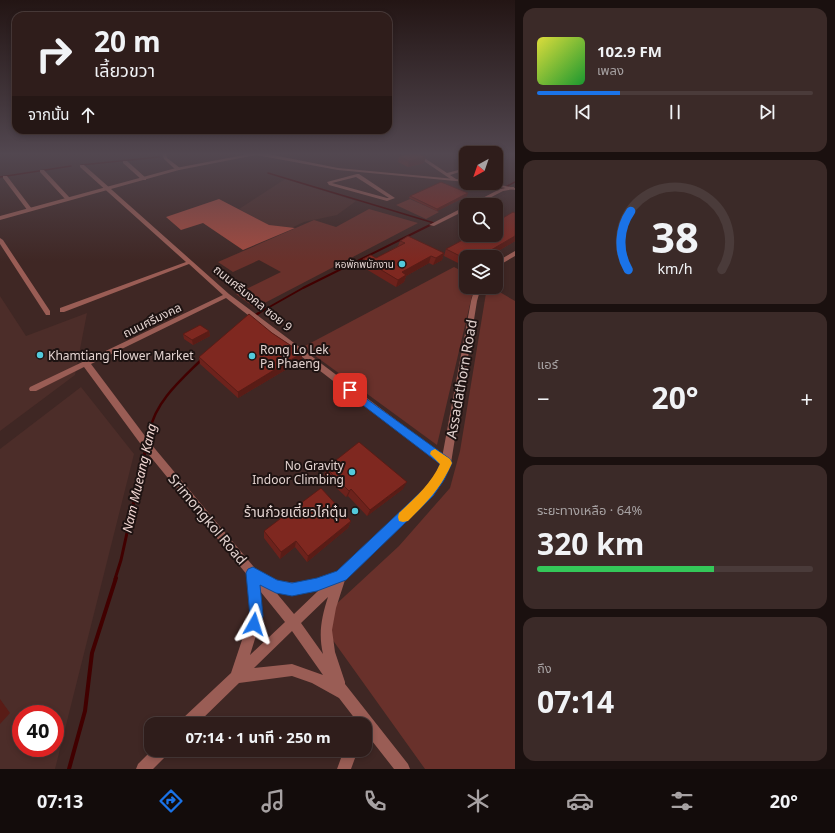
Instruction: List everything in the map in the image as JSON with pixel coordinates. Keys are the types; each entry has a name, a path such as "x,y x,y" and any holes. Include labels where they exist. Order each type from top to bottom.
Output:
{"street":[{"path":"15,189 30,210"},
{"path":"59,189 68,199"},
{"path":"0,218 108,189"},
{"name":"ถนนศรีมงคล ซอย 9","path":"108,189 227,295 446,463"},
{"path":"348,189 387,200 393,198 381,189"},
{"path":"486,198 508,189"},
{"path":"432,225 459,212"},
{"path":"0,240 48,313"},
{"path":"503,261 515,253"},
{"path":"62,310 190,262"},
{"name":"Assadathorn Road","path":"194,717 429,492 440,477 446,463 476,294"},
{"name":"ถนนศรีมงคล","path":"33,389 227,295"},
{"name":"Srimongkol Road","path":"86,364 137,434 293,622 360,717"},
{"path":"253,573 276,586 292,590 317,585 342,576"},
{"path":"253,573 256,616 236,677 292,670 315,678 344,694"},
{"path":"342,576 328,612 325,630 327,647 344,694"},
{"name":"Srimongkol Road","path":"372,733 403,769"},
{"path":"143,769 155,757"},
{"path":"344,769 349,757"}],"shaded area":[{"path":"270,189 317,189 356,201 337,215 304,222 281,233 239,209"},
{"path":"219,199 269,225 295,228 243,250 203,223 181,230 166,217"},
{"path":"410,199 439,212 426,219 396,205"},
{"path":"369,209 418,223 255,308 236,294 281,272 259,260 233,272 218,262 314,220 336,227"},
{"path":"454,267 459,270 459,294 472,294 437,445 303,347"},
{"path":"486,294 503,294 515,301 515,769 425,769 332,639 332,608 399,546 450,488 460,451"},
{"name":"Khamtiang Flower Market","path":"0,296 26,336 87,313 75,375 0,431"},
{"path":"81,387 134,454 64,733 64,705 12,705 12,757 58,757 55,769 0,769 0,449"}],"building":[{"path":"426,189 458,189 468,193 437,209 410,196"},
{"path":"513,212 515,213 515,236 491,250 459,250 459,256 446,249 459,242 503,242 503,218"},
{"path":"408,236 444,253 436,258 431,256 402,272 406,275 398,280 363,259 371,255 376,258 405,243 400,241"},
{"name":"Rong Lo Lek Pa Phaeng","path":"249,314 272,333 302,353 238,392 199,357"},
{"path":"200,325 209,331 192,340 183,334"},
{"path":"359,442 407,482 370,510 351,489 349,491 326,468"},
{"path":"321,488 351,521 308,556 296,541 281,552 264,531"}],"waterway":[{"path":"321,189 434,223"},
{"name":"Nam Mueang Kang","path":"257,314 303,288 432,224"},
{"name":"Nam Mueang Kang","path":"254,316 259,313"},
{"name":"Nam Mueang Kang","path":"150,430 153,419 164,400 178,383 201,360"},
{"name":"Nam Mueang Kang","path":"147,442 150,429"},
{"name":"Nam Mueang Kang","path":"115,579 121,560 146,447"},
{"name":"Nam Mueang Kang","path":"69,769 85,711 92,653 116,578"}],"slow traffic":[{"path":"403,517 429,492 440,477 446,463 435,454"}],"place":[{"name":"หอพักพนักงาน","path":"402,264"},
{"name":"Khamtiang Flower Market","path":"40,355"},
{"name":"Rong Lo Lek Pa Phaeng","path":"252,356"},
{"name":"No Gravity Indoor Climbing","path":"352,472"},
{"name":"ร้านก๋วยเตี๋ยวไก่ตุ๋น","path":"355,511"}],"route":[{"path":"254,624 256,616 256,596 253,573 276,586 292,590 317,585 342,576 429,492 440,477 446,463 350,390"}]}
